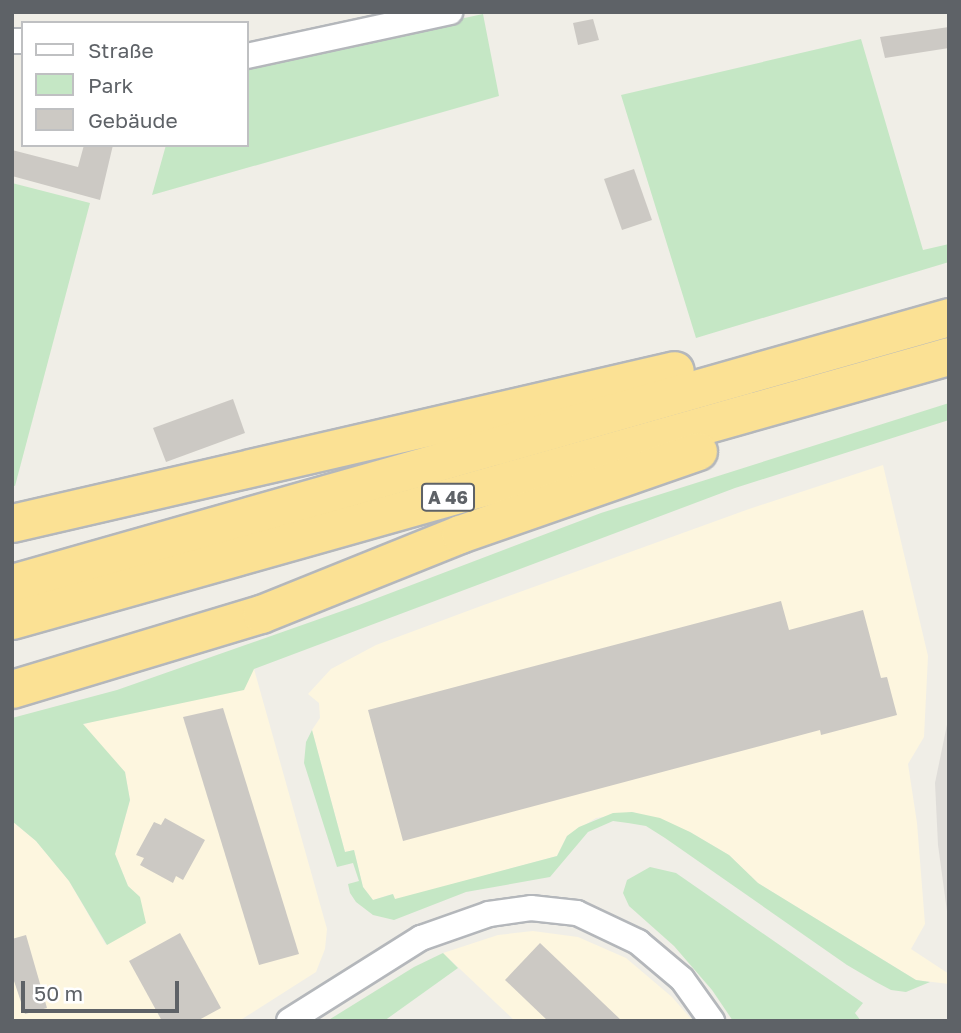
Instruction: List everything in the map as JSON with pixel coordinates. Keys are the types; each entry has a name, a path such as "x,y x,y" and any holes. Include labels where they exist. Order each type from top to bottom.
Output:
{"highway":[{"name":"A 46","path":"12,583 949,317"},
{"path":"12,523 689,367 870,339"},
{"name":"A 46","path":"12,620 949,356"},
{"path":"12,689 261,614 460,534 705,449 884,375"}],"street":[{"path":"248,56 450,12"},
{"path":"289,1021 421,938 489,914 531,908 577,913 638,942 682,979 712,1021"}],"shaded area":[{"path":"883,465 928,656 924,737 908,764 917,823 925,924 911,949 949,974 949,984 916,980 758,883 729,855 690,832 633,812 596,818 567,836 557,856 395,900 392,894 373,900 363,887 354,850 345,852 312,730 320,718 319,703 308,694 331,669 376,645 481,606 749,509"},
{"path":"254,669 327,929 325,949 316,972 239,1021 12,1021 12,821 36,841 69,881 106,945 140,897 128,886 115,854 130,800 125,772 82,725"},
{"path":"949,715 949,926 938,845 935,783"},
{"path":"533,931 578,937 626,958 672,997 693,1021 515,1021 443,953 498,935"}],"green space":[{"path":"483,14 499,96 152,195 165,147 248,147 248,65"},
{"path":"861,39 923,250 949,244 949,262 696,338 621,95"},
{"path":"12,183 90,203 15,486 12,485"},
{"path":"949,403 949,420 735,488 254,669 244,690 83,724 125,772 130,800 115,854 128,886 140,897 146,923 107,945 69,881 36,841 12,821 12,718 117,690 359,605 601,513"},
{"path":"312,730 345,852 354,850 363,887 373,900 393,894 395,899 557,856 567,836 579,827 613,813 632,812 660,818 690,832 729,855 758,883 916,980 930,982 906,992 891,990 847,965 646,826 613,821 588,832 550,877 466,892 394,920 373,915 356,902 350,893 348,884 359,881 353,863 337,867 304,763 306,742"},
{"path":"650,867 676,873 863,1003 855,1013 861,1021 733,1021 712,990 674,946 629,906 623,893 627,880"},
{"path":"443,953 458,968 384,1021 327,1021 414,967"}],"building":[{"path":"593,19 599,40 578,45 573,23"},
{"path":"949,27 949,48 885,58 880,37"},
{"path":"83,147 113,147 100,200 12,176 12,150 78,167"},
{"path":"634,169 652,220 622,230 604,179"},
{"path":"233,399 245,433 166,462 153,428"},
{"path":"781,601 789,630 863,610 881,678 887,677 897,715 821,735 820,730 403,841 368,710"},
{"path":"223,708 299,954 259,965 183,717"},
{"path":"165,818 205,840 183,880 176,876 173,883 140,865 144,858 136,855 154,822 161,825"},
{"path":"180,933 221,1008 197,1021 162,1021 129,961"},
{"path":"26,935 47,1008 25,1014 12,975 12,939"},
{"path":"540,943 622,1021 548,1021 505,980"}]}
